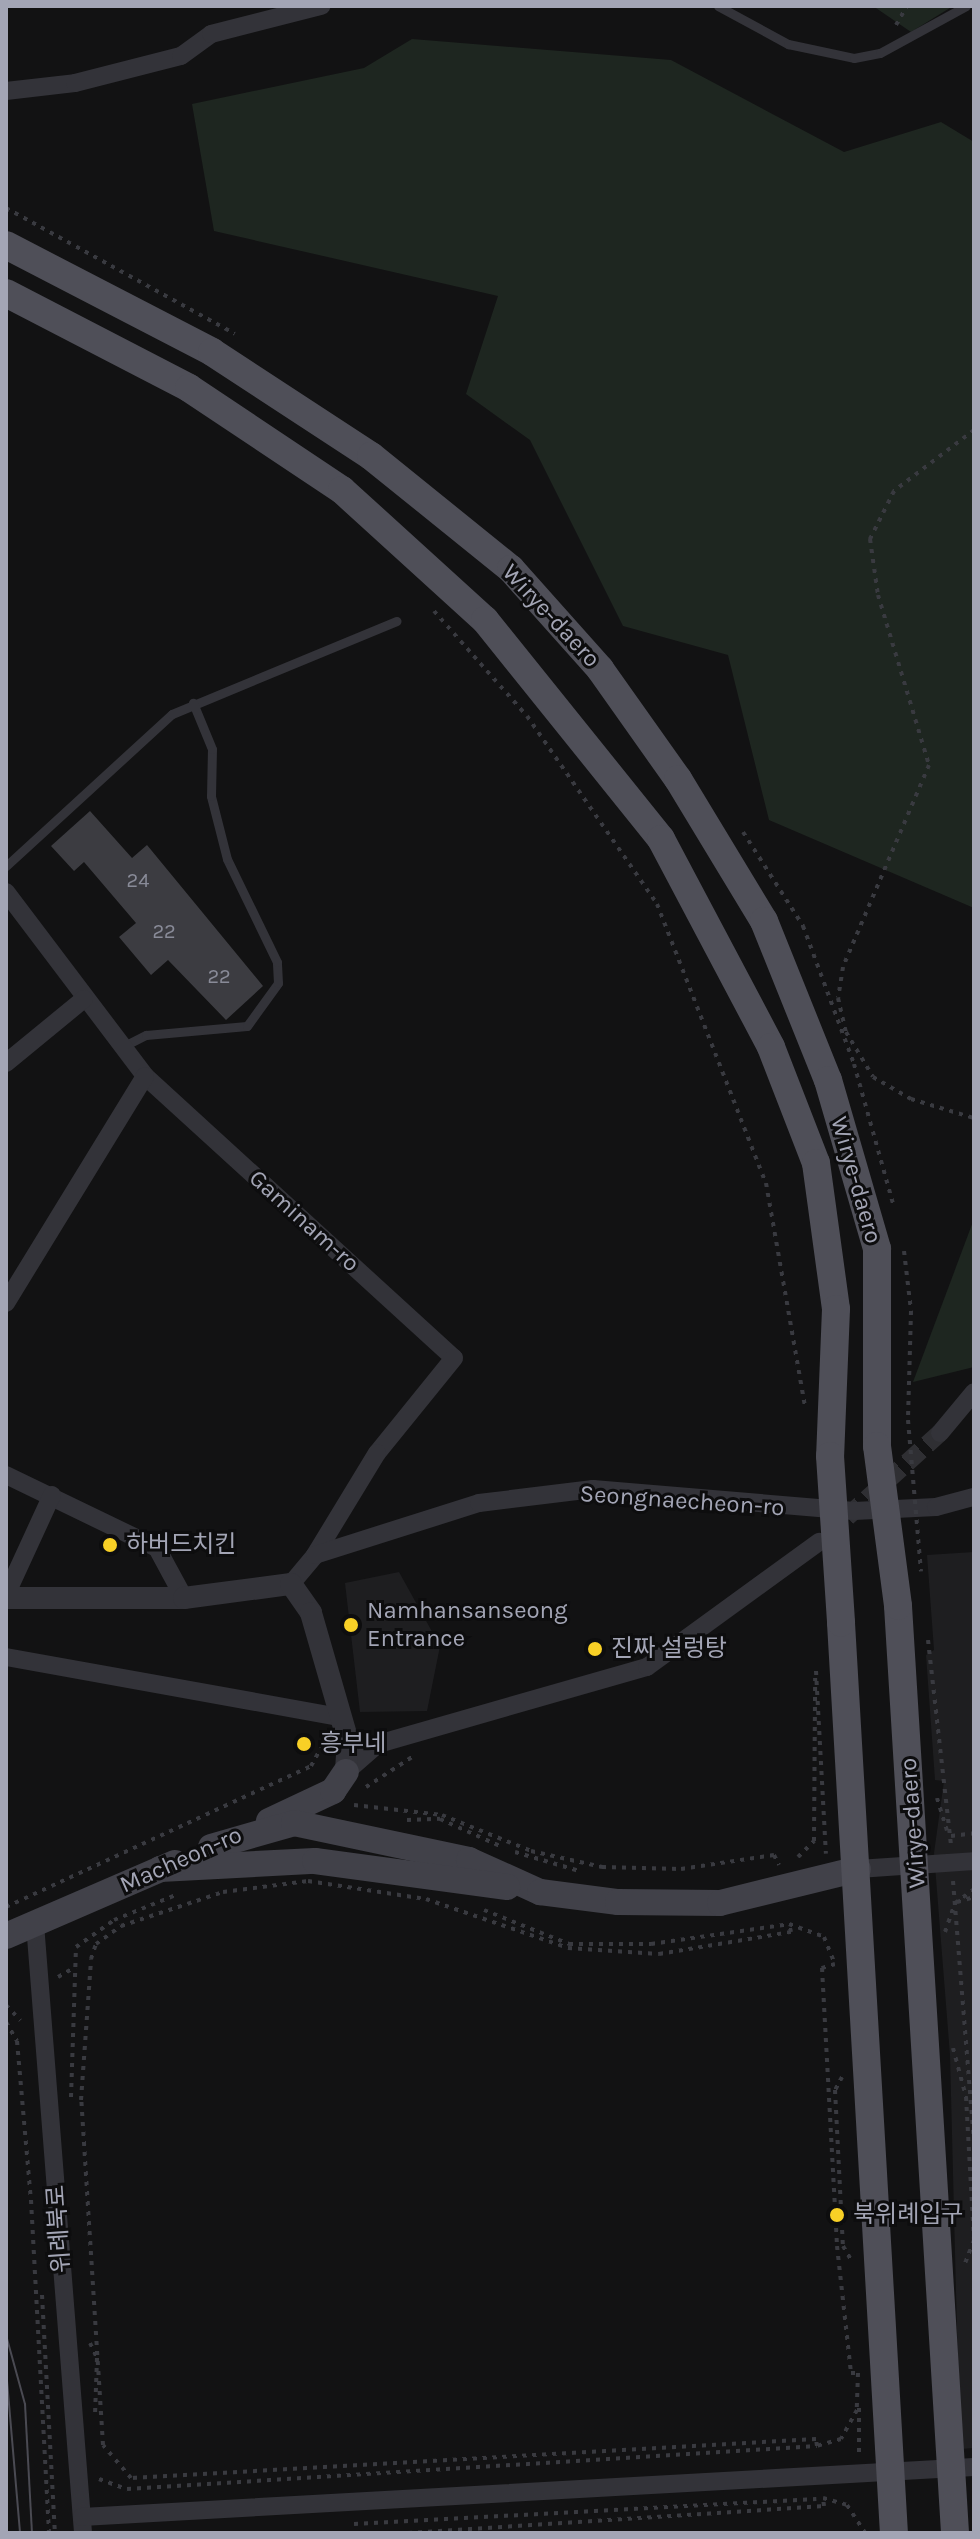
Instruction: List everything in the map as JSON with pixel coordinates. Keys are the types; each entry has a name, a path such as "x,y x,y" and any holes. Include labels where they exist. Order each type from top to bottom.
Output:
{"main road":[{"name":"Wirye-daero","path":"6,245 212,352 371,456 511,569 600,669 678,779 764,921 828,1080 877,1249 877,1446 898,1606 932,1818 917,1864 962,2468 955,2533"},
{"name":"Wirye-daero","path":"6,293 189,388 342,490 485,620 661,839 771,1047 816,1163 836,1309 830,1456 858,1869 894,2533"},
{"name":"Macheon-ro","path":"6,1936 211,1847 337,1798 351,1782"},
{"path":"211,1847 294,1823 469,1860 540,1892"},
{"path":"160,1869 315,1861 618,1902 720,1903 858,1869"}],"street":[{"path":"6,91 75,83 181,56 211,34 321,6"},
{"name":"Gaminam-ro","path":"6,892 145,1076 454,1358 377,1453 315,1555"},
{"path":"6,1063 84,999"},
{"path":"6,1303 145,1076"},
{"path":"940,1433 974,1392"},
{"path":"6,1475 157,1548 184,1598"},
{"name":"Seongnaecheon-ro","path":"315,1555 479,1503 593,1489 854,1511 936,1507 974,1497"},
{"path":"52,1495 6,1596 184,1598 291,1584 315,1555"},
{"path":"351,1782 378,1744 647,1667 819,1542"},
{"path":"291,1584 311,1613 331,1716 350,1754 351,1782"},
{"path":"6,1657 331,1716"},
{"path":"858,1869 974,1861"},
{"name":"위례북로","path":"35,1924 83,2525"},
{"path":"83,2525 107,2516 860,2477 962,2468"}],"lane":[{"path":"718,6 788,44 854,58 880,53 966,6"},
{"path":"6,866 193,703 397,621"},
{"path":"122,1047 146,1035 247,1026 278,983 277,962 227,859 211,796 212,749 193,703"}],"path":[{"path":"974,430 894,491 870,539 878,595 929,765 843,967 838,998 846,1032 873,1077 911,1099 974,1118"},
{"path":"427,602 527,716 657,904 766,1183 807,1416"},
{"path":"908,1420 922,1577"},
{"path":"926,1627 932,1818 951,1836 974,1833"},
{"path":"765,1867 802,1856 815,1834 816,1675 825,1832"},
{"path":"6,1907 311,1766 327,1737 331,1716"},
{"path":"351,1782 416,1754"},
{"path":"337,1798 442,1815 531,1851 602,1867 681,1869 774,1855 778,1865"},
{"path":"337,1798 341,1808 440,1819 485,1833 502,1848 608,1879"},
{"path":"815,1834 855,1828"},
{"path":"202,1887 335,1874"},
{"path":"789,1924 791,1932 659,1954 568,1948 426,1899 308,1881 223,1892 121,1926 96,1944 81,2100 103,2445 131,2478 816,2439 817,2446"},
{"path":"408,1885 569,1944 651,1944 789,1924 824,1937 835,1964 837,1980"},
{"path":"72,2131 76,1947 114,1920 189,1889"},
{"path":"956,1943 943,1944 955,1903 974,1889"},
{"path":"955,1903 974,1897"},
{"path":"955,1903 974,2141"},
{"path":"827,1946 862,1945"},
{"path":"835,1964 822,1968 827,2100 847,2345 851,2373 858,2373"},
{"path":"6,2022 17,2041 31,2200 49,2533"},
{"path":"952,2041 966,2097 974,2240 966,2277"},
{"path":"842,2059 835,2090 843,2246 856,2269"},
{"path":"857,2328 860,2477 867,2533"},
{"path":"83,2331 97,2358 93,2452"},
{"path":"99,2479 127,2489 817,2446 841,2439 857,2410 858,2373"},
{"path":"97,2470 107,2516"},
{"path":"339,2521 369,2527 823,2498 847,2505 867,2533"},
{"path":"408,2533 824,2506 823,2498"},
{"path":"264,2523 279,2522"},
{"path":"273,2533 335,2533"}],"shaded area":[{"path":"873,6 953,6 911,32"},
{"path":"412,39 671,60 844,152 941,122 974,142 974,908 769,820 728,655 623,626 530,440 466,394 498,296 214,231 192,104 364,68"},
{"path":"974,1219 974,1367 913,1382"},
{"path":"974,1552 974,2448 960,2449 950,2055 934,1853 944,1781 935,1780 926,1655 934,1650 927,1555"},
{"path":"399,1572 440,1646 427,1711 360,1712 345,1583"}],"building":[{"path":"90,811 132,858 147,845 263,986 226,1020 168,960 151,975 119,937 136,923 84,862 74,871 51,846"}],"tunnel":[{"path":"847,1517 940,1433"}],"tram line":[{"path":"6,2335 25,2404 32,2533"},
{"path":"6,2369 20,2533"}],"place":[{"name":"하버드치킨","path":"110,1545"},
{"name":"Namhansanseong Entrance","path":"351,1625"},
{"name":"진짜 설렁탕","path":"595,1649"},
{"name":"흥부네","path":"304,1744"},
{"name":"북위례입구","path":"837,2215"}]}
